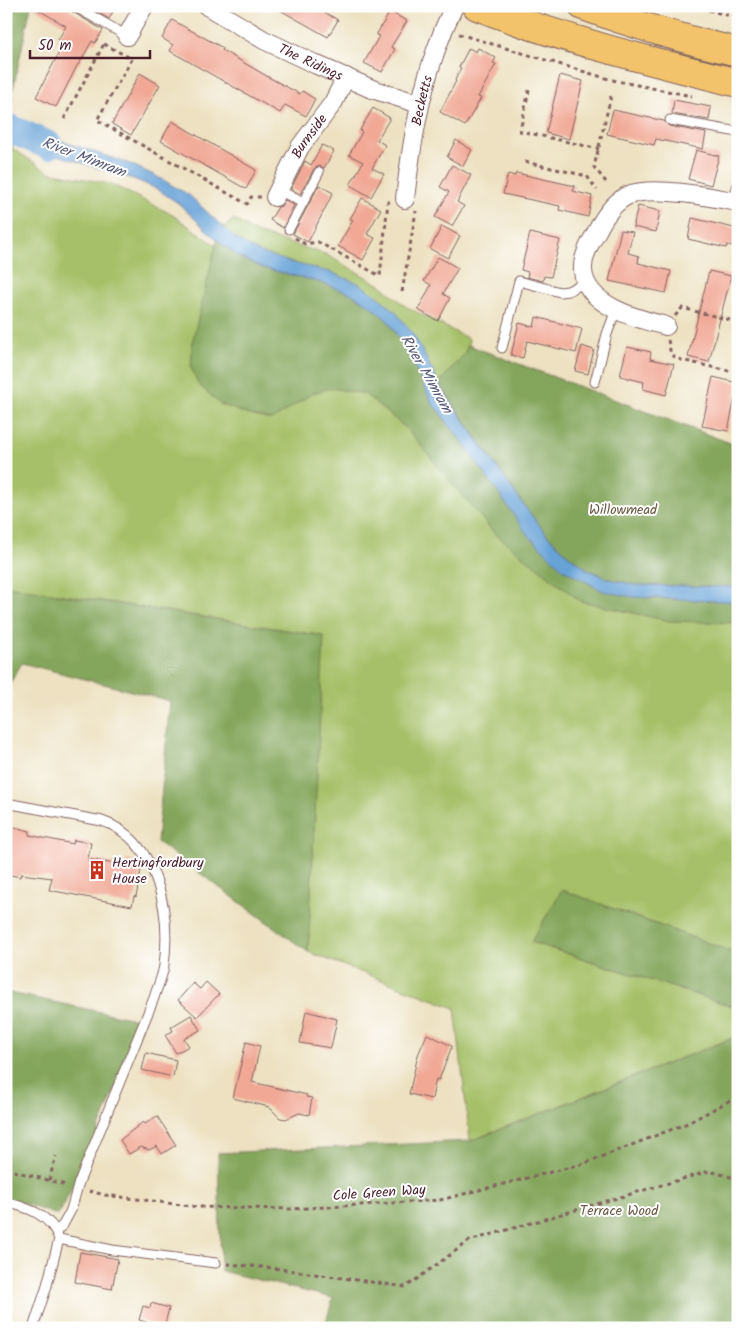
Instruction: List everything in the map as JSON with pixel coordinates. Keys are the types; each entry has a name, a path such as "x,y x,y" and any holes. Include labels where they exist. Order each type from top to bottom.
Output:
{"highway":[{"path":"477,6 523,23 606,49 738,83"},
{"path":"583,6 629,24 738,52"}],"street":[{"path":"119,32 144,6"},
{"name":"The Ridings","path":"207,6 264,40 317,65 393,97 419,104"},
{"name":"Becketts","path":"405,199 419,104 432,57 454,6"},
{"name":"Burnside","path":"277,193 300,147 327,113 346,77"},
{"path":"666,326 634,319 616,310 601,300 586,282 583,270 590,245 609,210 628,195 640,191 654,191 736,202"}],"lane":[{"path":"74,6 119,32"},
{"path":"670,120 738,132"},
{"path":"289,229 319,172"},
{"path":"736,202 738,184"},
{"path":"277,193 303,203"},
{"path":"502,348 519,282 560,292 568,291 586,282"},
{"path":"595,382 607,334 616,310"},
{"path":"6,803 102,821 116,826 131,838 143,853 153,872 166,926 164,966 154,998 79,1182 71,1210 57,1235 46,1289 33,1328"},
{"path":"6,1202 39,1214 50,1223 57,1235 122,1252 216,1264"}],"path":[{"path":"693,6 738,18"},
{"path":"64,119 104,44 119,32"},
{"path":"453,32 612,80 700,97"},
{"path":"104,44 132,59 97,120 247,204 250,197 277,193"},
{"path":"529,90 520,131 599,149"},
{"path":"606,182 594,167 611,96"},
{"path":"526,162 587,176 597,190"},
{"path":"289,229 288,234 305,244 318,242 380,276 388,202 405,199 417,204 402,292"},
{"path":"738,322 682,308 666,326 671,355 681,360 738,374"},
{"name":"Cole Green Way","path":"86,1190 105,1196 208,1208 293,1209 440,1200 583,1164 688,1123 738,1096"},
{"path":"49,1180 56,1156"},
{"path":"6,1169 68,1185"},
{"path":"216,1264 272,1268 406,1287 470,1241 710,1171 738,1179"}],"green space":[{"path":"6,6 31,6 13,89 11,120 13,149 6,168"},
{"name":"Willowmead","path":"13,149 49,172 111,184 171,214 216,245 224,227 234,219 256,233 325,254 382,286 405,306 469,339 468,345 738,446 738,954 562,890 531,942 738,1008 738,1036 470,1141 455,1008 308,952 323,636 6,586 6,168"},
{"path":"217,240 239,257 263,268 316,281 350,293 371,306 388,321 406,349 432,403 563,569 603,591 633,597 738,602 738,623 669,621 580,601 494,533 407,429 365,394 330,388 313,393 272,420 249,415 220,404 198,384 191,367 193,339"},
{"name":"Willowmead","path":"468,345 738,446 738,587 635,585 609,579 587,569 566,553 548,536 525,507 439,383 464,354"},
{"path":"6,586 324,636 308,952 157,842 170,701 22,663 6,690"},
{"path":"562,890 738,954 738,1008 531,942"},
{"path":"6,992 144,1021 80,1173 58,1215 6,1198"},
{"name":"Terrace Wood","path":"738,1036 738,1328 324,1328 333,1298 221,1271 218,1153 470,1141"}],"water":[{"path":"11,120 56,139 130,164 158,177 189,195 236,239 256,251 330,272 358,283 379,297 396,312 415,337 443,391 525,507 548,536 587,569 609,579 635,585 738,587 738,602 633,597 603,591 563,569 527,534 462,441 432,403 406,349 388,321 371,306 350,293 316,281 263,268 239,257 217,240 178,203 157,189 13,138"}],"building":[{"path":"32,6 68,6 71,11 103,30 95,43 92,41 56,107 36,97 64,43 58,40 66,26"},
{"path":"87,6 116,6 109,19"},
{"path":"273,6 313,6 338,20 328,37"},
{"path":"390,12 407,21 391,47 395,49 382,72 364,63 379,36 376,35"},
{"path":"172,20 223,48 222,50 270,78 300,94 302,91 315,99 306,116 285,105 280,113 170,51 173,45 162,38"},
{"path":"469,48 476,52 478,48 496,58 493,63 496,64 478,97 481,98 465,126 440,112 456,81 461,68 459,67"},
{"path":"140,73 160,85 131,135 112,124"},
{"path":"560,75 583,81 569,139 546,133"},
{"path":"674,100 711,107 709,120 672,114"},
{"path":"373,108 390,118 377,140 385,145 372,168 384,174 371,197 350,185 363,162 349,155 362,132 360,130"},
{"path":"613,110 664,121 669,126 706,133 703,149 656,139 654,145 607,134"},
{"path":"172,121 256,170 246,189 161,141"},
{"path":"456,140 472,150 463,166 447,157"},
{"path":"322,145 334,151 324,168 319,166 314,169 300,194 291,189 305,161 311,165"},
{"path":"696,150 719,156 711,185 688,179"},
{"path":"452,165 471,175 457,202 464,206 452,226 435,217 449,192 440,187"},
{"path":"516,173 575,186 573,191 592,196 588,217 559,210 560,206 503,194 508,174 515,176"},
{"path":"319,185 333,193 308,242 293,234"},
{"path":"362,198 381,209 367,234 375,238 363,260 338,246 353,220 350,219"},
{"path":"285,200 294,205 283,228 270,220"},
{"path":"638,206 660,211 656,232 633,227"},
{"path":"692,218 738,229 738,248 727,245 726,248 688,239"},
{"path":"442,226 460,236 448,258 430,249"},
{"path":"621,230 633,232 628,253 639,256 638,263 671,271 666,293 609,281"},
{"path":"530,233 560,240 551,277 544,276 543,281 527,277 528,272 521,270"},
{"path":"438,257 458,268 443,294 450,298 438,321 418,310 431,285 424,281"},
{"path":"709,271 731,276 709,362 688,357"},
{"path":"536,317 582,329 576,353 527,341 523,358 511,355 519,323 534,327"},
{"path":"582,346 594,350 588,374 575,371"},
{"path":"627,347 651,352 650,359 674,364 666,395 643,389 644,382 620,376"},
{"path":"713,377 738,383 728,431 702,426"},
{"name":"Hertingfordbury House","path":"14,827 30,831 29,835 73,844 74,840 91,843 88,859 125,866 126,860 142,864 136,897 134,896 132,906 49,890 52,878 21,874 20,877 6,874 9,848 6,847 6,831 12,832"},
{"path":"206,982 219,994 197,1017 178,1000 193,983 200,989"},
{"path":"306,1011 337,1019 331,1048 300,1043"},
{"path":"191,1015 200,1030 184,1039 189,1046 176,1053 165,1035 173,1031 171,1027"},
{"path":"427,1034 452,1046 439,1080 436,1079 432,1099 409,1094 418,1055"},
{"path":"246,1042 260,1046 252,1082 307,1095 306,1097 312,1098 309,1115 299,1113 286,1119 280,1118 269,1107 233,1098"},
{"path":"146,1053 176,1060 173,1077 142,1070"},
{"path":"157,1116 176,1145 162,1154 157,1146 149,1150 141,1147 129,1154 120,1140 143,1122 145,1124"},
{"path":"80,1252 118,1259 112,1289 75,1282"},
{"path":"151,1303 169,1308 164,1328 139,1320 143,1306 150,1308"}],"waterway":[{"name":"River Mimram","path":"6,127 48,145"}],"place":[{"name":"Hertingfordbury House","path":"97,870"}]}
